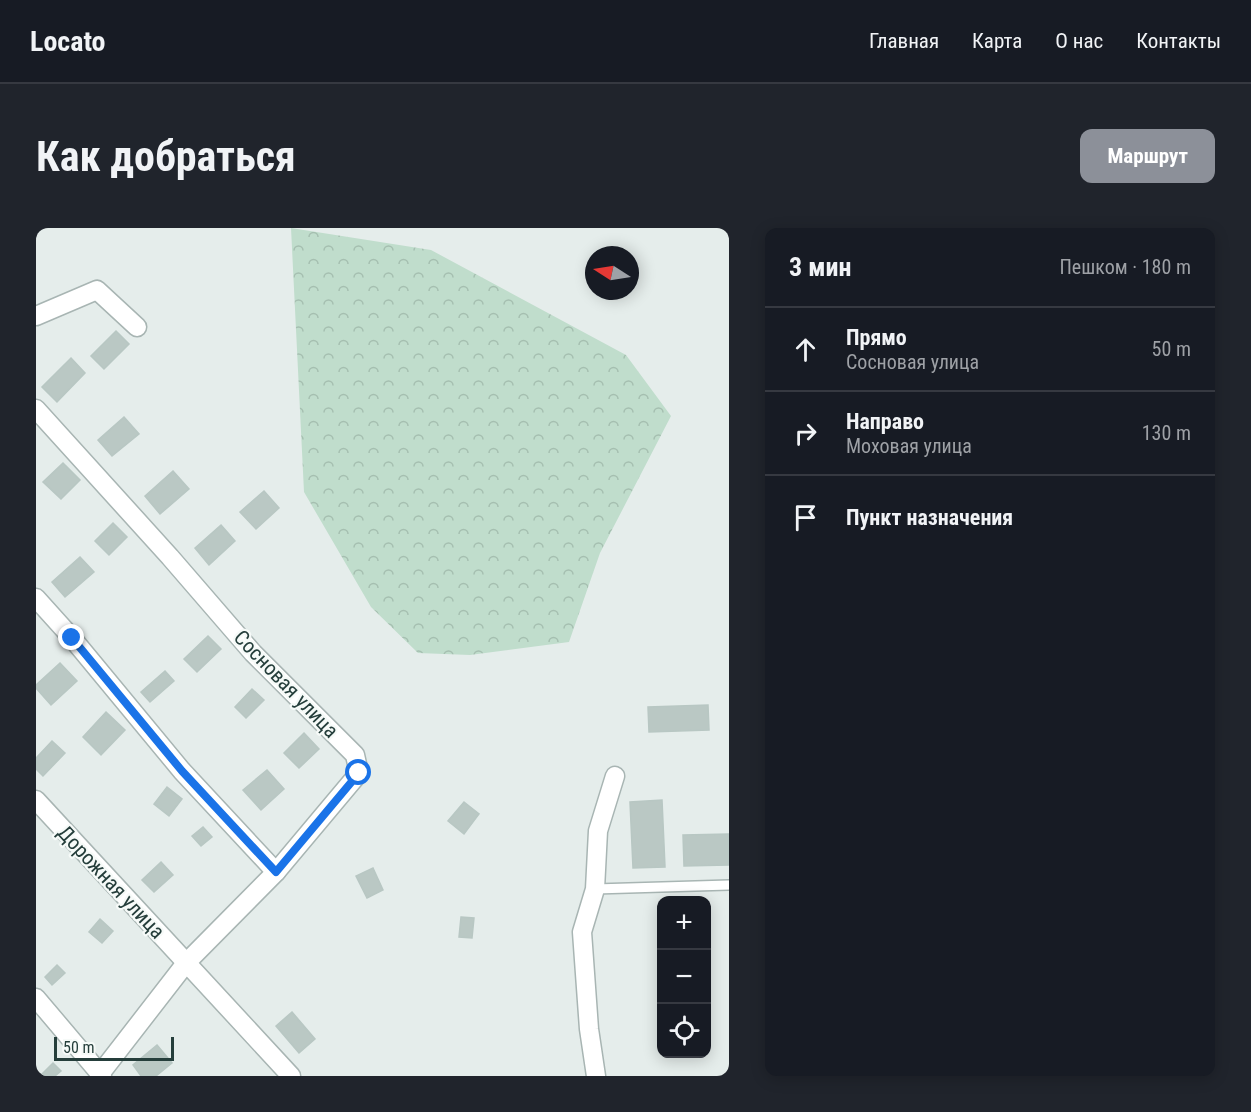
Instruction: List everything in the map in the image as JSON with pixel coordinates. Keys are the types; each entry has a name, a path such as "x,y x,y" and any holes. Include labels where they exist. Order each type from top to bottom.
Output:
{"street":[{"path":"40,314 97,290 137,327"},
{"name":"Сосновая улица","path":"36,409 253,653 355,755 359,773 276,872 186,963 101,1075"},
{"path":"36,598 182,771 276,872"},
{"path":"596,1076 589,1029 582,932 595,889 598,831 615,776"},
{"name":"Дорожная улица","path":"36,800 291,1076"},
{"path":"36,998 101,1075"}],"lane":[{"path":"595,889 729,885"}],"green space":[{"path":"291,228 431,250 626,355 671,416 600,553 569,642 470,655 418,653 371,607 304,492"}],"building":[{"path":"116,331 129,344 104,369 91,356"},
{"path":"71,358 85,373 57,402 42,387"},
{"path":"124,417 139,434 112,456 98,440"},
{"path":"63,463 80,480 61,499 43,482"},
{"path":"173,471 189,489 160,514 145,496"},
{"path":"264,491 279,508 256,529 240,512"},
{"path":"113,523 127,537 109,555 95,541"},
{"path":"221,525 235,541 209,565 195,548"},
{"path":"80,557 94,572 65,597 52,582"},
{"path":"208,636 221,649 197,672 184,659"},
{"path":"60,663 77,681 51,705 36,685"},
{"path":"165,671 174,681 150,702 141,692"},
{"path":"252,689 264,700 246,718 235,707"},
{"path":"708,705 709,730 649,732 648,707"},
{"path":"106,712 125,730 101,755 83,737"},
{"path":"304,733 319,749 299,768 284,753"},
{"path":"52,741 65,753 43,776 36,769 36,758"},
{"path":"267,770 284,789 261,810 243,790"},
{"path":"167,787 182,799 169,816 154,804"},
{"path":"662,800 665,867 633,868 630,802"},
{"path":"464,802 479,814 464,834 448,821"},
{"path":"203,827 212,837 201,846 192,836"},
{"path":"729,834 729,865 684,866 683,835"},
{"path":"161,862 173,875 154,892 142,880"},
{"path":"373,868 383,890 367,898 356,876"},
{"path":"461,917 474,918 472,938 459,937"},
{"path":"100,919 113,931 102,943 89,932"},
{"path":"57,965 65,973 52,985 45,977"},
{"path":"292,1012 315,1039 299,1053 276,1026"},
{"path":"157,1045 172,1063 156,1076 141,1076 133,1065"},
{"path":"53,1063 61,1071 55,1076 40,1076"}],"route":[{"path":"72,638 182,771 276,872 359,773"}]}
